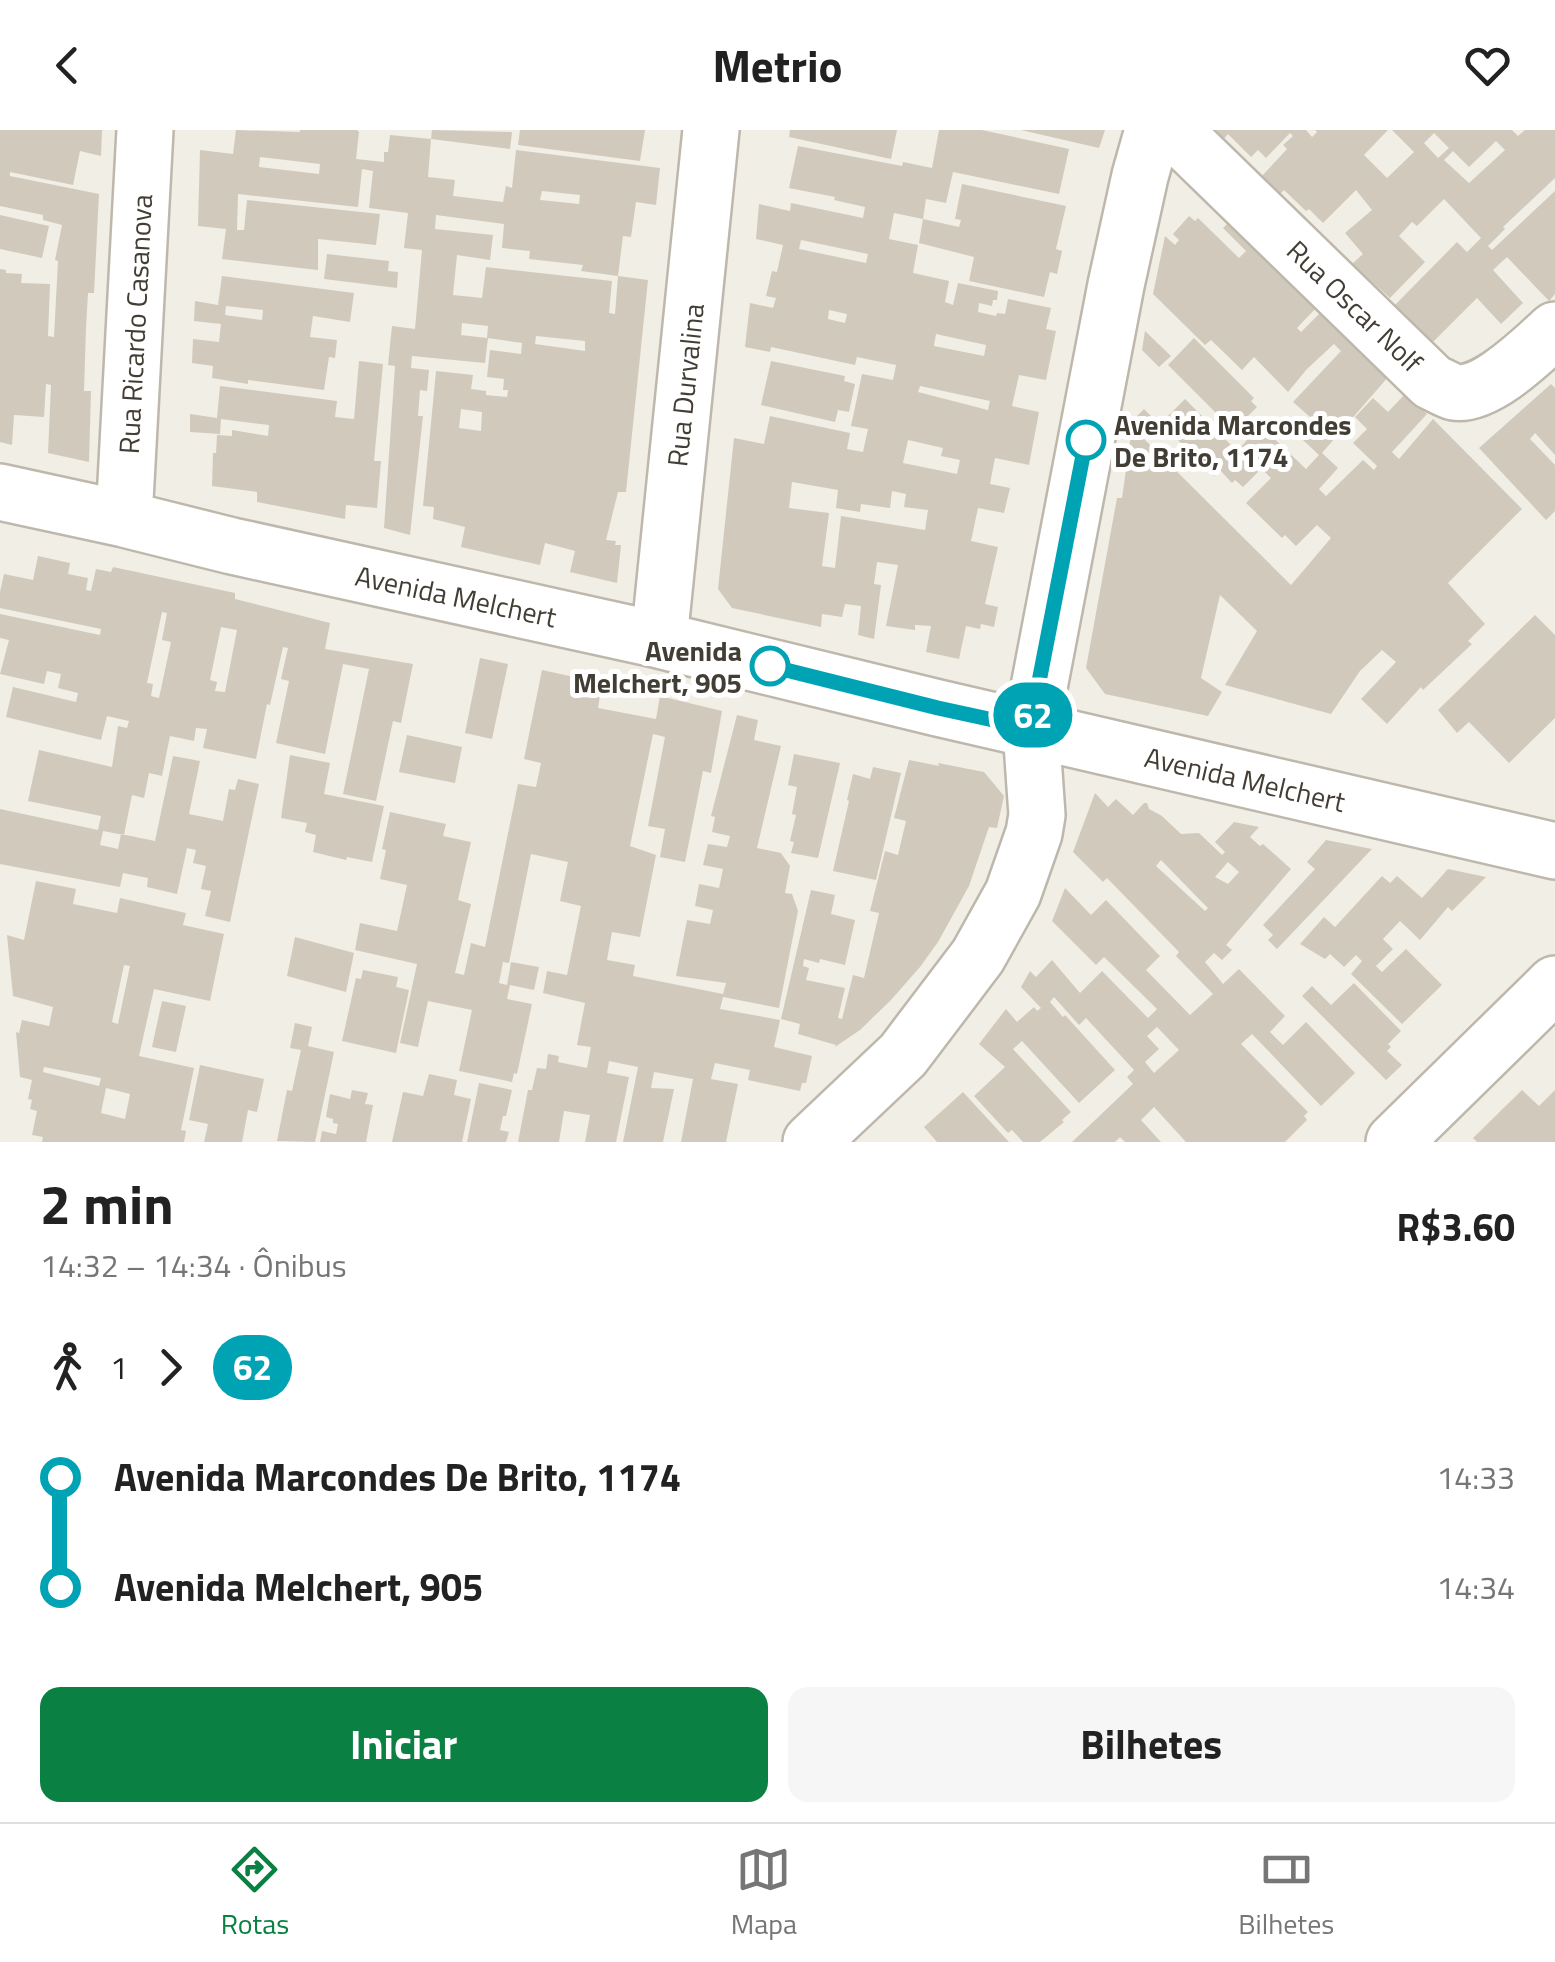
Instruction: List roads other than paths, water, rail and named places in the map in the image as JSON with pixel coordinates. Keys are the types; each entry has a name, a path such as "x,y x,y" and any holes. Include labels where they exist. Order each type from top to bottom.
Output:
{"street":[{"name":"Rua Ricardo Casanova","path":"124,519 145,130"},
{"name":"Rua Durvalina","path":"659,640 711,130"},
{"path":"811,1142 903,1056 978,956 1012,893 1034,833 1038,815 1030,728 1116,284 1153,130"},
{"name":"Rua Oscar Nolf","path":"1173,130 1432,382 1455,392 1484,385 1521,361 1555,330"},
{"name":"Avenida Melchert","path":"0,492 659,640 1555,851"},
{"path":"1401,1140 1555,984"}],"place":[{"name":"Avenida Marcondes De Brito, 1174","path":"1086,440"},
{"name":"Avenida Melchert, 905","path":"770,666"}]}
